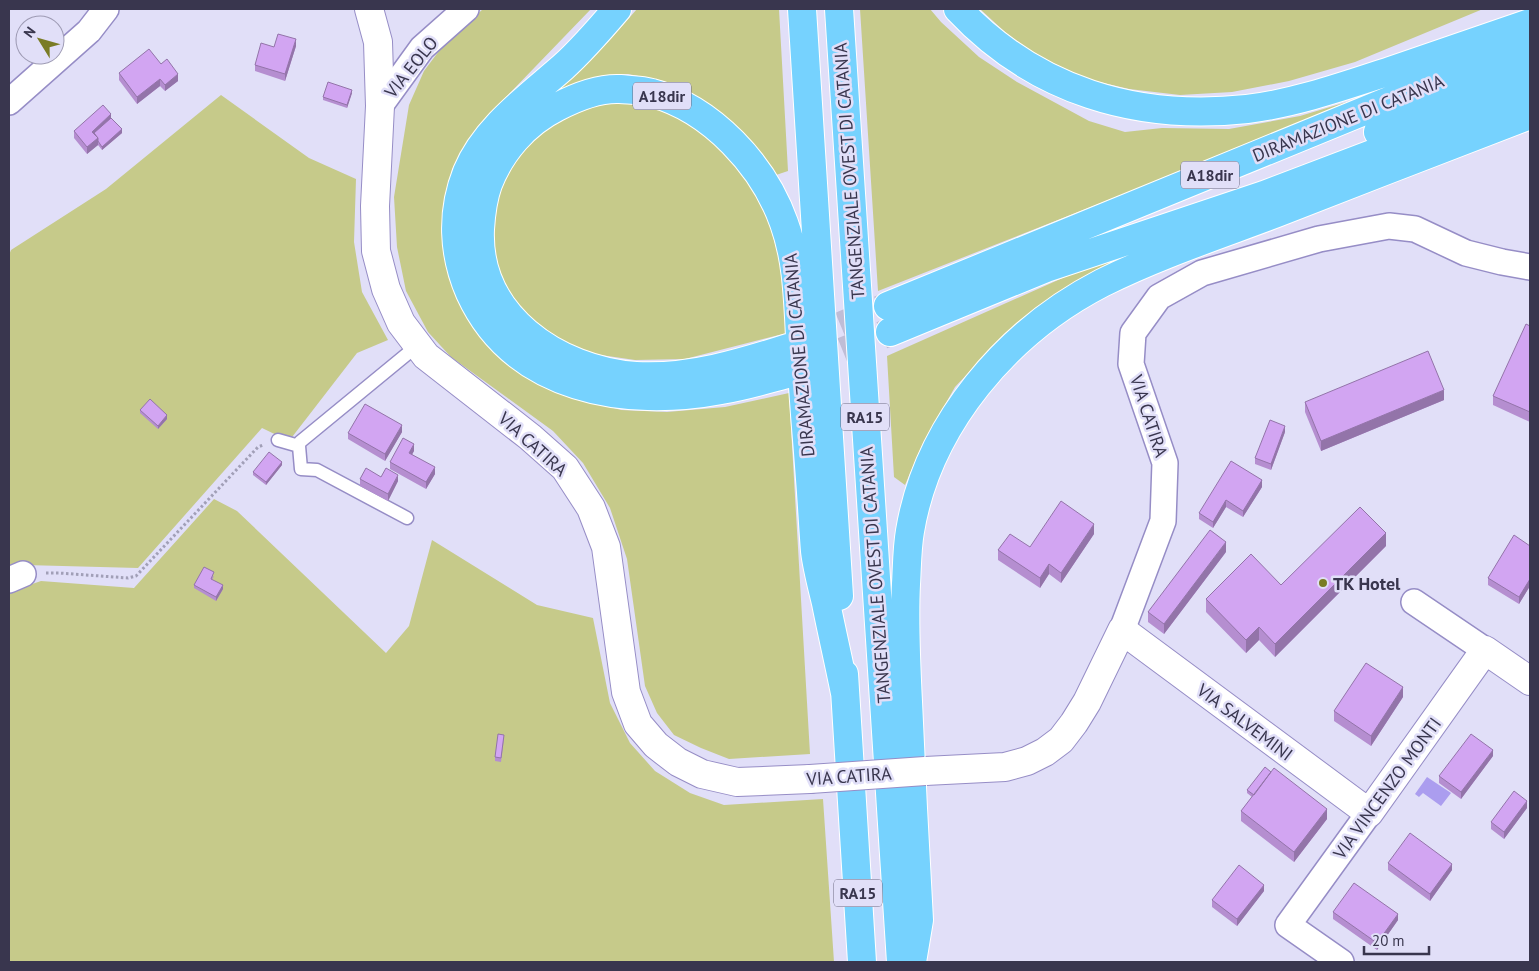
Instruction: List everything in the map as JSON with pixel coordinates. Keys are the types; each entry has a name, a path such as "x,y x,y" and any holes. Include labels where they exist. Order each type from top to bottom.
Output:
{"highway":[{"name":"DIRAMAZIONE DI CATANIA","path":"617,9 565,65 513,111 491,134 477,153 467,172 456,214 459,262 465,282 492,330 518,355 538,368 579,386 635,396 663,396 691,394 753,384 791,360 749,360 717,368 663,376 637,376 610,373 586,366 550,350 532,337 506,312 495,295 481,257 481,215 485,194 492,174 502,156 531,123 569,100 612,89 652,93 673,100 712,124 730,140 761,177 773,198 784,224 792,251 798,302 816,553 845,693"},
{"name":"TANGENZIALE OVEST DI CATANIA","path":"802,9 862,962"},
{"name":"TANGENZIALE OVEST DI CATANIA","path":"839,9 901,962"},
{"path":"958,9 986,35 1007,51 1031,68 1056,80 1108,100 1139,107 1176,111 1248,109 1295,100 1364,80 1530,23"},
{"path":"1463,72 1530,34"},
{"name":"DIRAMAZIONE DI CATANIA","path":"1530,43 889,319 1264,195 1530,94"},
{"path":"1046,268 1530,70"},
{"path":"912,962 919,920 906,660 905,612 910,532 926,473 938,447 966,399 1003,356 1026,336 1056,312 1102,284 1183,249 1530,115"}],"street":[{"path":"9,102 89,31 106,9"},
{"path":"353,9 380,106"},
{"path":"369,9 378,42 380,106"},
{"name":"VIA EOLO","path":"380,106 422,48 466,9"},
{"name":"VIA CATIRA","path":"380,106 375,206 376,251 386,289 401,323 426,356 530,437 565,468 591,508 606,548 626,692 638,724 656,744 678,762 702,774 738,782 1005,767 1027,761 1045,752 1061,740 1087,702 1122,630 1163,522 1165,463 1131,364 1133,333 1159,297 1202,273 1319,239 1389,226 1415,229 1466,253 1530,267"},
{"path":"1414,602 1530,681"},
{"name":"VIA SALVEMINI","path":"1122,630 1368,813"},
{"name":"VIA VINCENZO MONTI","path":"1341,962 1288,925 1485,650"}],"lane":[{"path":"407,518 317,470 301,469 299,446 300,442 418,345"},
{"path":"278,440 299,446"}],"path":[{"path":"16,577 59,572 128,578 136,576 258,446 278,440"}],"green space":[{"path":"483,9 591,9 481,123 452,169 442,223 446,263 460,304 486,343 526,375 565,395 621,410 667,412 725,407 789,393 810,754 729,759 674,735 657,713 645,686 627,559 610,508 583,463 553,431 451,357 428,332 406,291 397,247 394,197 409,105 424,71 442,47"},
{"path":"637,9 779,9 788,171 776,175 750,142 696,97 664,81 628,74 600,76 551,94 608,42"},
{"path":"860,9 930,9 941,22 979,57 1017,82 1089,121 1125,132 1162,128 1229,129 1300,116 1390,89 878,291"},
{"path":"980,9 1483,9 1355,62 1289,81 1232,92 1180,95 1129,89 1087,79 1038,56 1005,32"},
{"path":"221,95 309,158 356,179 354,242 362,292 388,340 357,353 289,441 262,428 138,568 25,565 9,572 9,255 11,250 106,189"},
{"path":"621,102 657,108 693,124 725,149 747,179 769,222 780,262 787,333 685,359 635,360 594,354 562,342 535,325 512,301 498,276 491,241 493,206 506,173 523,148 548,123 583,107"},
{"path":"1160,242 1067,289 1004,335 955,387 923,443 905,485 894,477 887,356 1085,268"},
{"path":"214,499 237,511 386,653 409,626 432,540 537,605 593,618 610,703 630,743 655,771 690,793 724,805 823,799 834,962 9,962 9,592 41,581 134,588"}],"shaded area":[{"path":"1427,777 1451,793 1441,806 1423,793 1419,797 1415,794"}],"building":[{"path":"278,34 296,39 285,74 255,65 261,43 274,47"},
{"path":"149,49 161,64 167,59 178,74 165,85 160,79 137,97 119,73"},
{"path":"328,82 352,90 347,105 323,97"},
{"path":"103,105 111,114 92,132 98,138 87,147 74,131"},
{"path":"111,118 122,129 102,147 94,133"},
{"path":"1526,324 1530,326 1530,412 1493,396"},
{"path":"1428,351 1444,390 1321,441 1305,402"},
{"path":"150,399 167,415 158,426 140,410"},
{"path":"365,404 402,425 385,454 348,433"},
{"path":"1270,420 1285,426 1271,464 1255,458"},
{"path":"403,438 414,444 409,453 435,467 426,482 390,462"},
{"path":"269,452 282,462 266,482 253,472"},
{"path":"1231,461 1262,480 1243,511 1226,500 1213,522 1199,513"},
{"path":"366,468 381,477 386,468 398,475 388,494 360,479"},
{"path":"1061,501 1094,524 1061,573 1049,564 1040,578 998,550 1010,534 1030,547"},
{"name":"TK Hotel","path":"1360,507 1386,533 1275,644 1259,627 1246,640 1206,599 1251,554 1281,585"},
{"path":"1210,530 1226,542 1164,624 1148,612"},
{"path":"1514,535 1530,546 1530,579 1519,597 1488,578"},
{"path":"204,567 214,572 211,579 223,585 216,597 194,585"},
{"path":"1366,663 1403,687 1371,736 1334,711"},
{"path":"498,734 504,735 501,758 495,757"},
{"path":"1471,734 1493,750 1461,792 1439,776"},
{"path":"1265,767 1271,772 1254,795 1247,790"},
{"path":"1274,768 1327,809 1294,852 1241,811"},
{"path":"1514,791 1527,801 1504,832 1491,822"},
{"path":"1410,833 1452,864 1430,894 1388,863"},
{"path":"1239,865 1264,885 1237,919 1212,900"},
{"path":"1354,883 1398,914 1377,943 1333,912"}],"tunnel":[{"path":"802,342 888,306"},
{"path":"804,367 890,332"}],"place":[{"name":"TK Hotel","path":"1323,583"}]}
